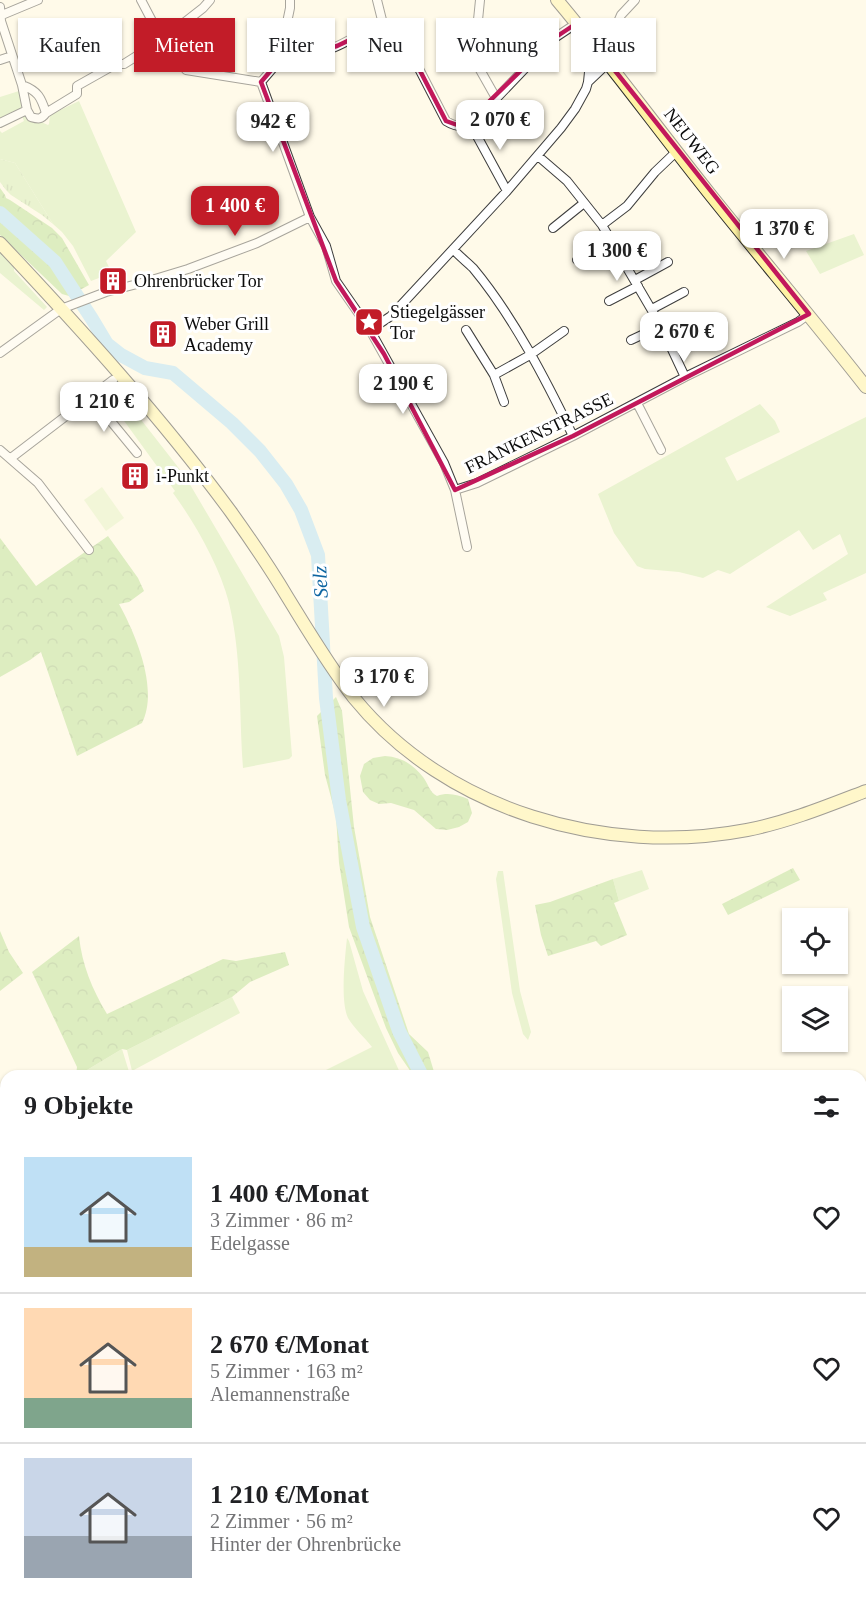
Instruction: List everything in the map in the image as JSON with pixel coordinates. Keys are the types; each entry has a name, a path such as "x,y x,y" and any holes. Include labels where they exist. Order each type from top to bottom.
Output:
{"main road":[{"name":"NEUWEG","path":"557,0 573,18"},
{"name":"NEUWEG","path":"615,72 866,387"},
{"path":"0,243 146,405 190,458 242,528 329,664 353,696 412,754 445,777 498,804 541,820 583,830 631,836 684,837 727,833 769,825 866,791"}],"street":[{"path":"38,0 1,11 1,21 31,117 43,118 46,113 77,94 77,86 116,64 124,64 134,58"},
{"path":"141,0 150,18"},
{"path":"190,18 210,0"},
{"path":"288,18 290,0"},
{"path":"377,0 382,18"},
{"path":"480,0 479,68 496,99"},
{"path":"620,18 624,10 635,0"},
{"path":"420,72 446,122 463,127 471,125 553,39 571,27"},
{"path":"0,60 12,56"},
{"path":"198,72 261,82"},
{"path":"261,82 270,72"},
{"path":"370,330 391,316 538,156 575,109 588,82 589,72"},
{"path":"588,82 599,72"},
{"path":"261,82 310,217 326,246 336,280 370,330 444,464 454,490 467,547"},
{"path":"22,85 37,92 46,113"},
{"path":"0,123 27,110"},
{"path":"471,125 507,191"},
{"path":"602,225 627,206 655,171 677,151"},
{"path":"538,156 567,180 602,225 652,309 685,377"},
{"path":"553,228 584,203"},
{"path":"0,353 61,309 93,296 188,269 257,243 310,217"},
{"path":"577,260 609,238"},
{"path":"453,249 472,268 497,302 531,355 573,436"},
{"path":"609,301 668,262"},
{"path":"652,309 684,292"},
{"name":"FRANKENSTRASSE","path":"454,490 477,483 573,436 809,314"},
{"path":"631,340 661,326"},
{"path":"466,330 494,375 504,402"},
{"path":"494,375 531,355 564,331"},
{"path":"11,458 113,380"},
{"path":"92,397 137,453"},
{"name":"FRANKENSTRASSE","path":"637,403 661,450"},
{"path":"0,450 38,483 89,550"}],"highlighted area":[{"path":"577,23 809,314 573,436 455,490 384,354 336,281 261,82 279,61 337,46 383,24 399,30 446,121 463,127 553,39"}],"green space":[{"path":"19,91 23,104 21,108 0,118 0,97"},
{"path":"79,101 136,232 106,261 112,273 91,281 73,246 53,224 15,163 0,159 0,131 2,133 24,121 22,116 25,115 48,125 50,115"},
{"path":"0,159 15,163 53,224 6,190 0,182"},
{"path":"0,188 6,198 52,228 62,238 89,285 69,296 62,294 0,235"},
{"path":"854,234 864,255 820,274 806,251"},
{"path":"0,252 47,307 44,310 0,273"},
{"path":"114,387 185,476 279,636 284,657 292,756 289,759 243,768 236,644 225,589 206,546 173,493 175,491 106,396"},
{"path":"760,404 775,421 780,432 725,458 737,481 866,417 866,573 823,593 827,600 790,616 766,607 848,554 840,534 813,550 799,530 730,574 718,570 703,578 679,572 645,569 637,566 614,533 598,494"},
{"path":"102,487 124,518 106,531 84,500"},
{"path":"108,536 138,578 144,591 129,602 119,604 143,662 147,679 147,709 142,723 77,756 41,652 0,677 0,538 36,586"},
{"path":"336,697 342,711 354,827 370,917 409,1034 428,1052 433,1070 410,1070 398,1053 386,1028 349,927 339,863 336,816 325,775 317,716"},
{"path":"385,756 411,765 437,796 453,794 468,799 472,813 468,822 447,830 436,829 414,810 391,803 379,804 370,800 363,792 360,776 364,764 373,758"},
{"path":"793,868 800,880 728,915 722,904"},
{"path":"642,870 649,889 619,901 613,879"},
{"path":"498,871 503,871 520,991 531,1032 528,1040 523,1034 512,993 496,879"},
{"path":"613,879 619,901 614,903 627,935 601,946 596,941 548,956 535,905 550,902"},
{"path":"0,931 9,952 23,973 0,991"},
{"path":"79,936 88,976 107,1014 223,959 236,961 285,952 289,965 250,982 232,997 127,1050 122,1049 87,1070 77,1070 32,972"},
{"path":"347,938 363,991 399,1070 326,1070 372,1047 348,1018 344,1001"},
{"path":"232,997 240,1013 134,1070 132,1070 127,1050"},
{"path":"122,1049 128,1070 87,1070"}],"waterway":[{"name":"Selz","path":"0,213 55,262 107,344 121,355 145,368 173,373 232,423 260,451 286,484 301,510 318,555 326,698 339,800 363,927 399,1031 419,1070"}],"place":[{"name":"Ohrenbrücker Tor","path":"113,281"},
{"name":"Stiegelgässer Tor","path":"369,322"},
{"name":"Weber Grill Academy","path":"163,334"},
{"name":"i-Punkt","path":"135,476"}]}
